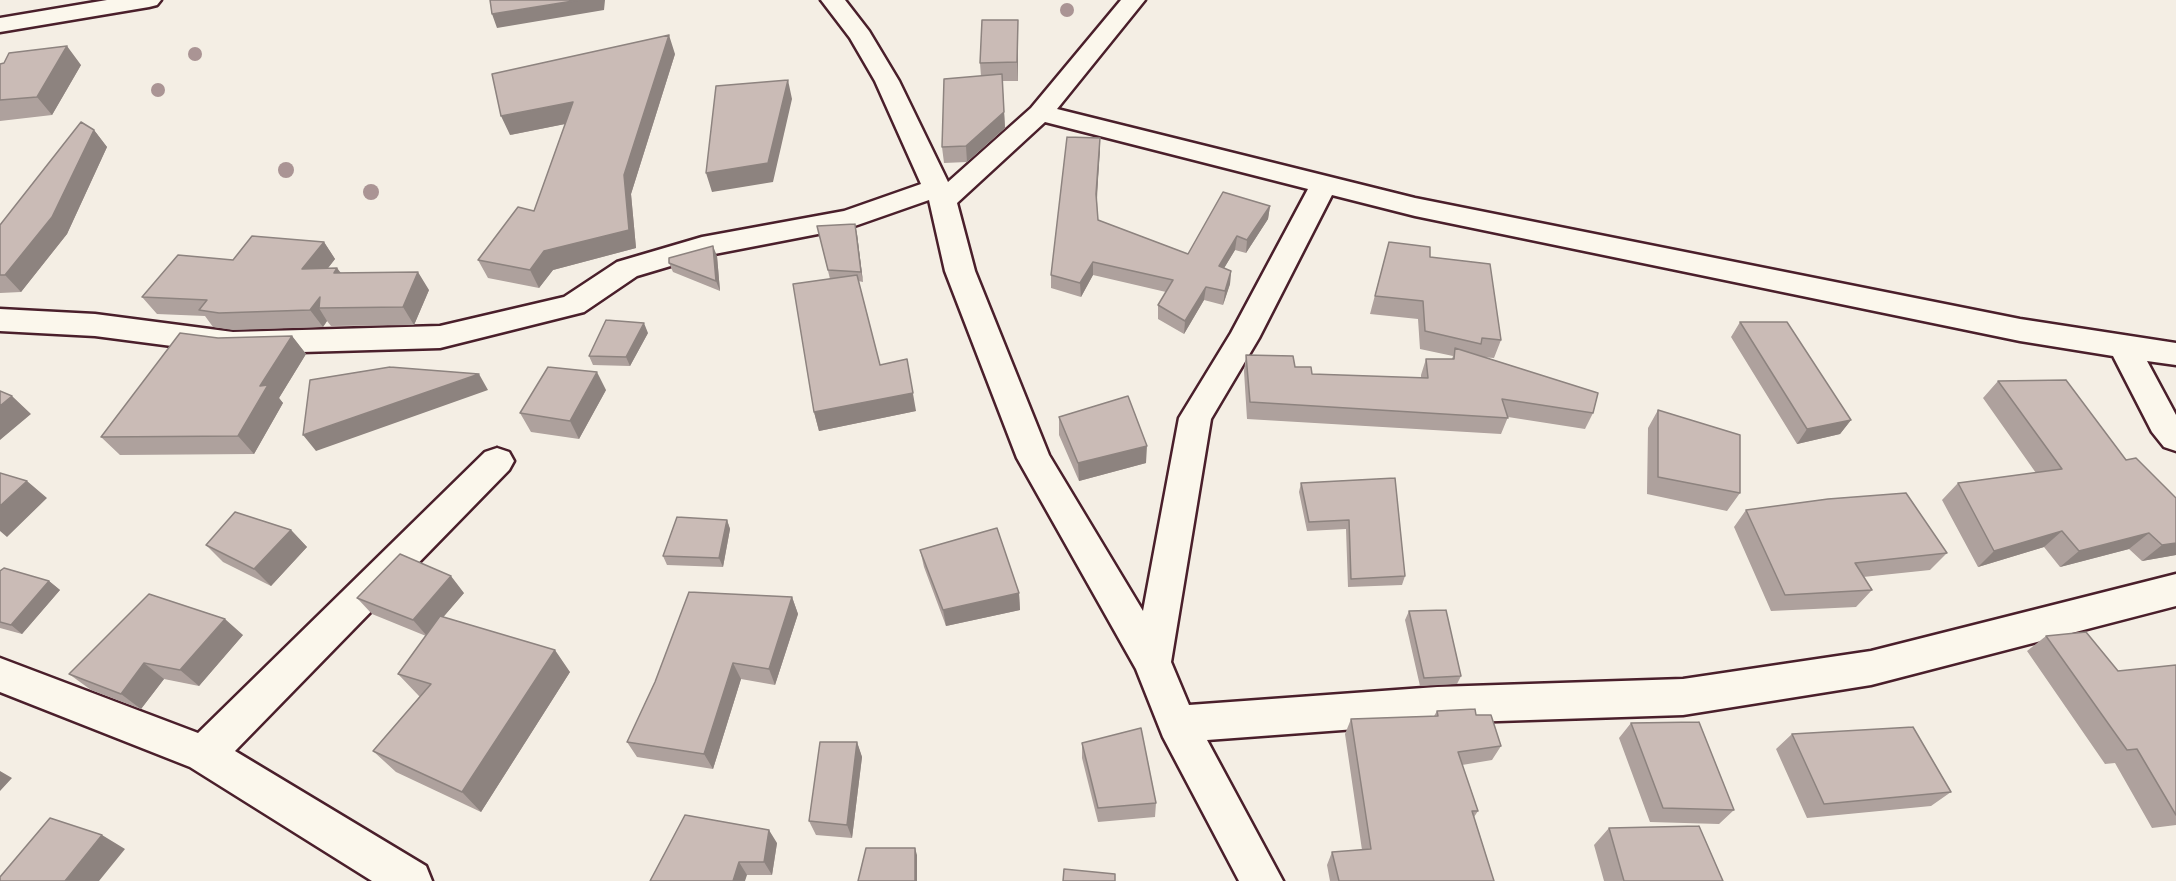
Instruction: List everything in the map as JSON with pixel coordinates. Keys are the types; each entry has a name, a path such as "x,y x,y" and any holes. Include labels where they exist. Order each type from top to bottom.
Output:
{"street":[{"path":"0,25 149,0"},
{"path":"833,0 861,36 887,81 940,195 960,272 1034,458 1152,662 1177,724 1262,881"},
{"path":"0,321 94,325 233,343 440,337 573,305 627,269 702,247 849,219 940,195 999,153 1040,113 1133,0"},
{"path":"1040,113 1415,207 2020,330 2176,354"},
{"path":"1152,662 1195,418 1244,338 1325,183"},
{"path":"2123,345 2164,423 2176,438"},
{"path":"204,754 496,461"},
{"path":"1177,724 1437,705 1683,697 1871,668 2176,590"},
{"path":"0,675 204,754 411,881"}],"building":[{"path":"490,0 579,0 492,14"},
{"path":"982,20 1018,20 1017,62 980,63"},
{"path":"669,35 624,175 629,230 544,251 530,270 478,260 518,207 534,211 573,102 501,116 492,74"},
{"path":"67,46 37,97 0,100 0,64 4,63 9,53"},
{"path":"1002,74 1004,112 966,146 942,147 944,79"},
{"path":"788,80 768,163 706,173 716,86"},
{"path":"81,122 94,130 52,217 5,275 0,275 0,225"},
{"path":"1067,137 1100,138 1096,194 1098,220 1188,254 1223,192 1270,206 1247,240 1237,236 1219,266 1231,271 1225,291 1206,287 1185,321 1158,305 1173,280 1093,262 1080,283 1051,275"},
{"path":"855,224 861,272 828,270 817,226"},
{"path":"252,236 324,242 302,269 337,268 334,273 418,272 403,307 319,308 320,297 310,310 219,313 199,310 207,300 142,297 178,255 233,260"},
{"path":"1389,242 1430,247 1430,257 1490,264 1501,340 1482,338 1481,344 1425,331 1423,301 1375,296"},
{"path":"713,246 716,281 669,263 669,258"},
{"path":"857,275 880,365 907,359 913,393 814,412 793,284"},
{"path":"606,320 644,323 626,357 589,356"},
{"path":"1740,322 1787,322 1851,420 1807,429"},
{"path":"180,333 218,338 292,336 260,386 268,385 238,436 101,437"},
{"path":"1455,348 1598,393 1593,413 1502,399 1508,418 1250,402 1246,355 1293,356 1295,367 1311,367 1312,374 1428,378 1426,359 1454,359"},
{"path":"390,367 479,374 303,435 310,380"},
{"path":"548,367 597,372 570,421 520,413"},
{"path":"2066,380 2126,460 2136,458 2176,498 2176,543 2162,545 2149,533 2079,551 2062,531 1994,551 1958,483 2062,469 1998,381"},
{"path":"0,391 12,396 0,406"},
{"path":"1128,396 1147,446 1078,463 1059,417"},
{"path":"1658,410 1740,435 1740,493 1658,477"},
{"path":"0,473 27,481 0,506"},
{"path":"1395,478 1405,576 1351,579 1349,520 1309,522 1301,483"},
{"path":"1906,493 1947,553 1855,563 1872,590 1785,595 1746,510 1828,499"},
{"path":"235,512 291,530 254,569 206,545"},
{"path":"677,517 727,520 719,558 663,556"},
{"path":"997,528 1019,593 943,610 920,550"},
{"path":"400,554 451,576 413,620 357,598"},
{"path":"4,568 49,581 11,625 0,622 0,571"},
{"path":"689,592 792,597 769,669 733,663 704,754 627,742 655,682"},
{"path":"149,594 225,619 180,670 144,663 121,694 69,674"},
{"path":"1446,610 1461,676 1424,678 1409,611"},
{"path":"440,616 555,650 462,792 373,751 431,684 398,674"},
{"path":"2086,632 2118,671 2176,665 2176,815 2137,749 2127,750 2046,636"},
{"path":"1475,709 1476,715 1491,715 1501,746 1458,752 1478,811 1472,811 1494,881 1339,881 1332,852 1371,849 1351,719 1438,716 1437,711"},
{"path":"1699,722 1734,810 1663,808 1631,723"},
{"path":"1913,727 1951,792 1824,804 1792,734"},
{"path":"1141,728 1156,803 1098,808 1082,743"},
{"path":"820,742 857,742 847,825 809,821"},
{"path":"685,815 769,830 764,862 739,862 733,881 650,881"},
{"path":"50,818 102,835 65,881 0,881 0,877"},
{"path":"1699,826 1723,881 1624,881 1609,828"},
{"path":"866,848 915,848 915,881 858,881"},
{"path":"1064,869 1115,874 1115,881 1063,881"}]}
